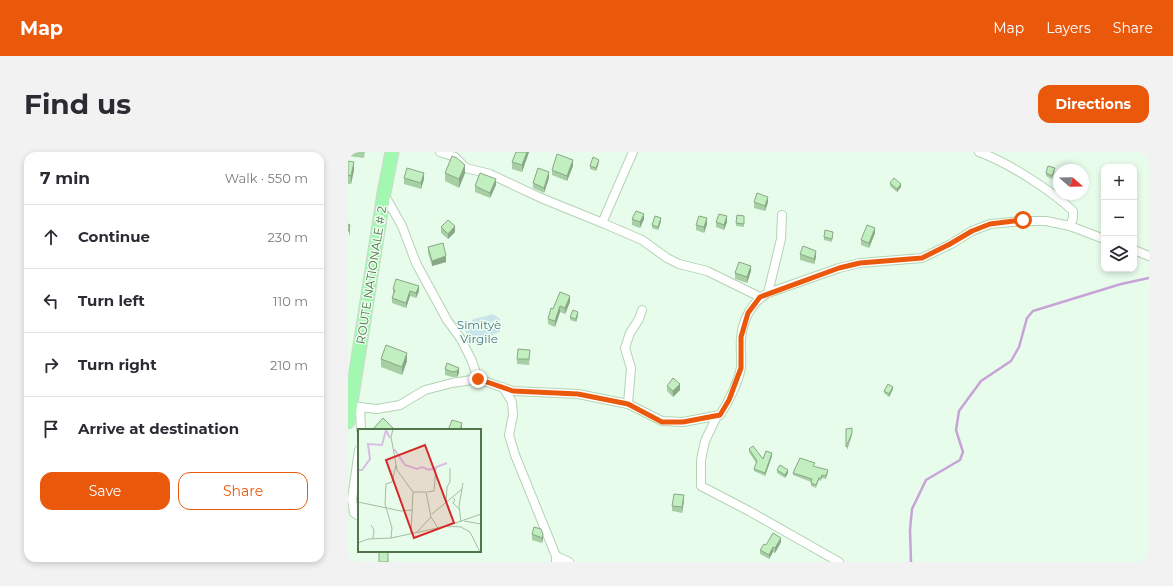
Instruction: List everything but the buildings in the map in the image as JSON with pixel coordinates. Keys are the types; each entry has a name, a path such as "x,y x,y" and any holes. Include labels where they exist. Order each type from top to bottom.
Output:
{"main road":[{"name":"ROUTE NATIONALE # 2","path":"348,422 355,406 384,193 392,152"}],"street":[{"path":"440,152 455,156 466,168 490,174 541,198 642,240 667,258 680,264 707,271 764,295 839,268 860,263 922,258 972,231 990,224 1023,220 1046,220 1070,226 1101,238"},
{"path":"602,223 633,152"},
{"path":"978,152 990,156 1062,201 1073,211 1073,218 1070,226"},
{"path":"384,193 402,226 416,263 447,320 461,339 472,361 478,379"},
{"path":"782,215 781,239 764,295 748,313 741,337 741,368 729,400 720,415 717,416 705,441 701,460 700,486 749,511 839,562"},
{"path":"1137,251 1149,256"},
{"path":"628,404 631,368 625,348 630,333 640,319 642,310"},
{"path":"361,429 355,406 377,409 400,405 426,390 452,383 478,379 513,391 578,394 628,404 662,422 683,422 717,416"},
{"path":"503,388 512,402 513,415 510,435 515,455 556,559 569,562"},
{"path":"358,457 352,499 354,513 358,515"}],"green space":[{"name":"Simityè Virgile","path":"493,314 500,319 500,332 492,335 494,342 472,344 463,327 474,319"}],"waterway":[{"path":"911,562 910,530 912,509 926,480 960,460 963,452 956,430 959,411 981,381 1011,361 1019,347 1027,318 1033,311 1121,284 1149,278"}],"route":[{"path":"478,379 513,391 578,394 628,404 662,422 683,422 720,415 729,400 741,368 741,337 748,313 760,297 839,268 860,263 922,258 972,231 990,224 1023,220"}]}
